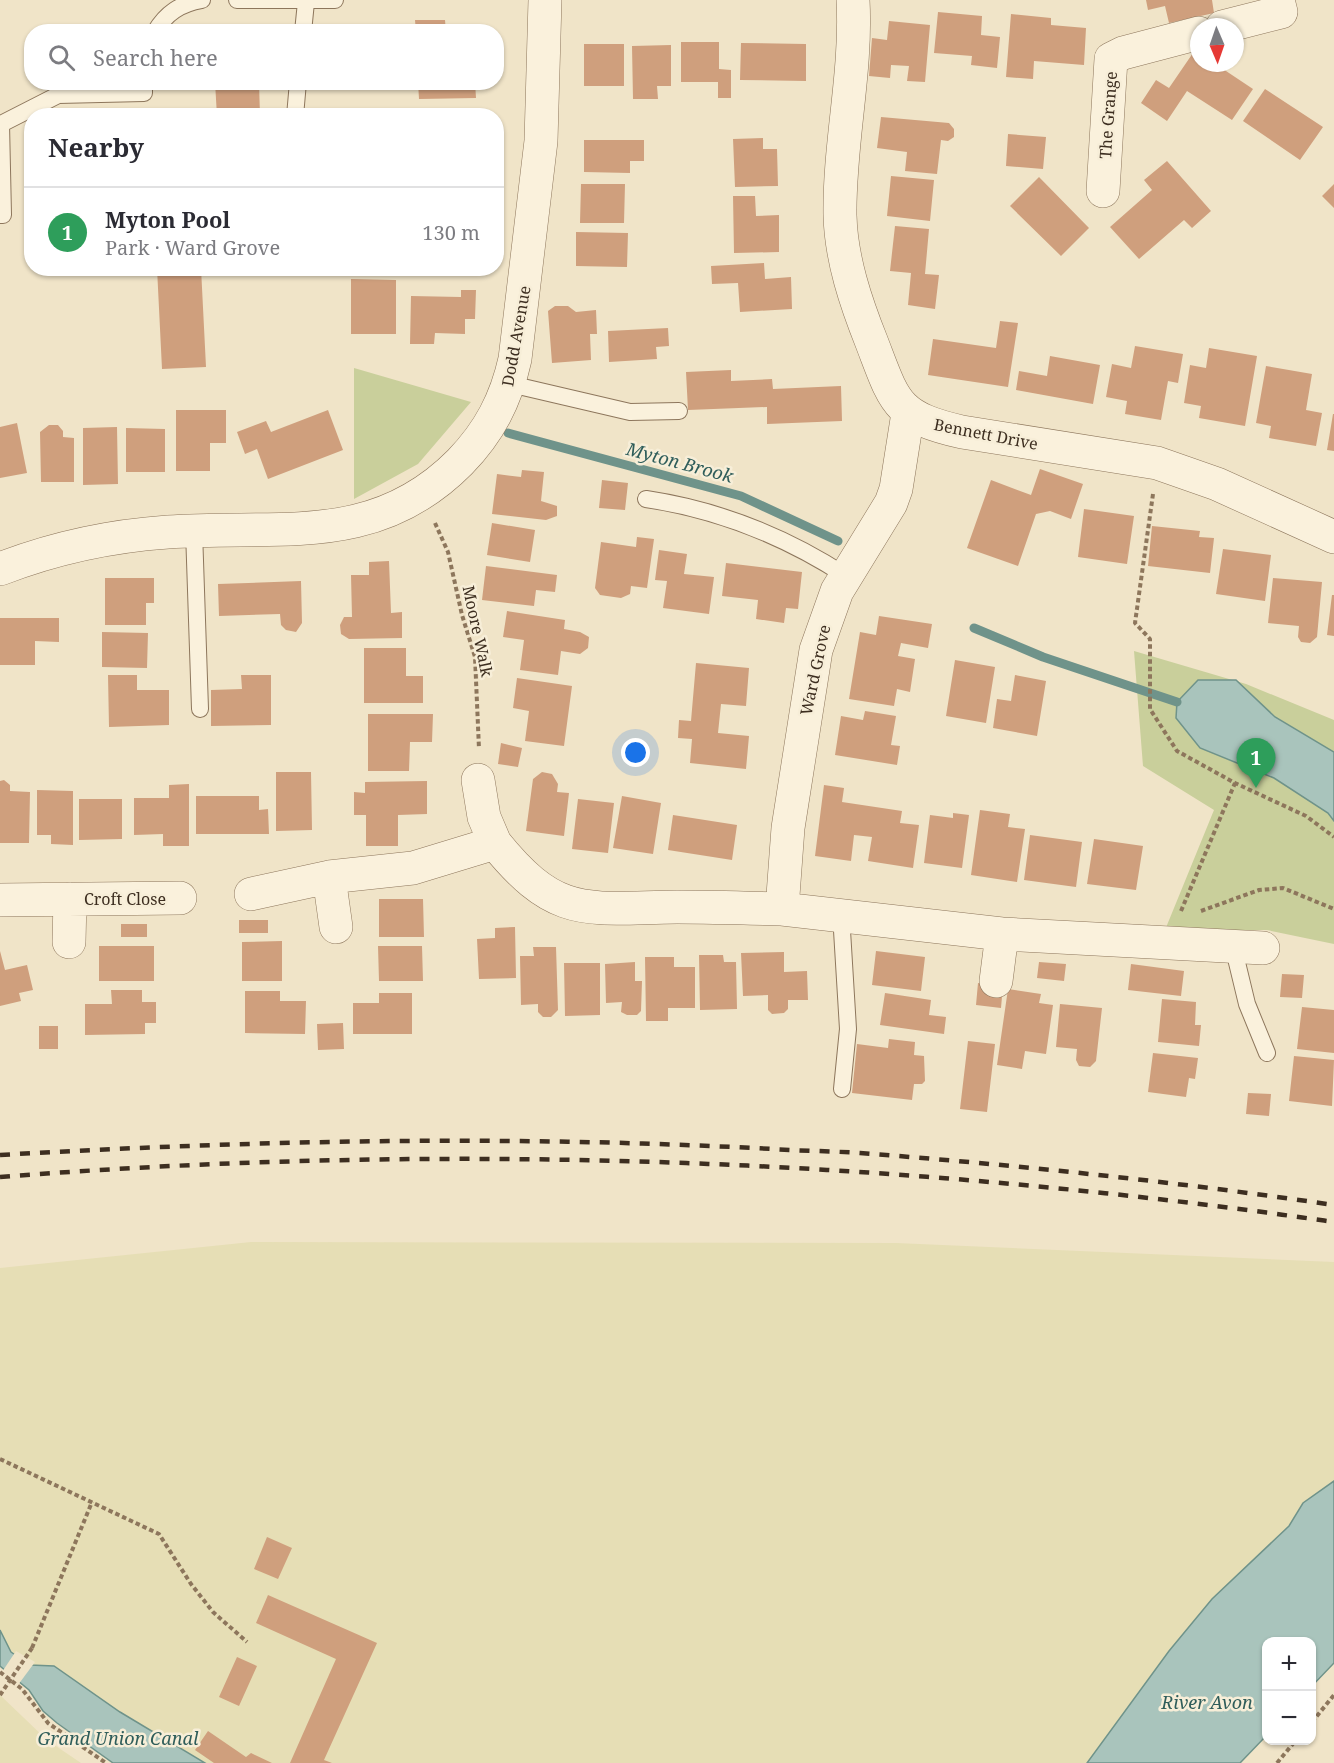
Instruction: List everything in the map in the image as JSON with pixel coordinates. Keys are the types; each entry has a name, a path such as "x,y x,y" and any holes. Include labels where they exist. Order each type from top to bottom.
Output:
{"street":[{"name":"Dodd Avenue","path":"0,569 39,554 106,539 194,531 338,526 365,521 423,494 443,479 476,444 494,419 510,384 533,224 541,141 545,0"},
{"name":"Bennett Drive","path":"853,0 853,46 841,178 840,216 843,245 864,323 895,398 908,413 934,426 962,432 1157,463 1217,484 1334,537"},
{"path":"1244,21 1281,12 1278,0"},
{"name":"The Grange","path":"1102,191 1111,59 1123,53 1190,35"},
{"name":"Ward Grove","path":"782,909 788,828 816,650 824,622 846,576 891,503 908,413"},
{"path":"478,780 484,817 495,843 522,875 552,896 587,908 616,910 676,907 782,909 1002,934 1248,947"},
{"path":"251,894 328,877 413,868 495,843"},
{"path":"328,877 336,927"},
{"name":"Croft Close","path":"0,900 180,898"},
{"name":"Croft Close","path":"69,942 70,899"},
{"path":"996,981 1002,934"}],"lane":[{"path":"161,24 170,13 180,6 202,0"},
{"path":"237,0 306,2 335,0"},
{"path":"304,24 306,2"},
{"path":"32,108 58,95 144,93 144,90"},
{"path":"296,108 297,90"},
{"path":"0,215 3,215 1,124 24,112"},
{"path":"510,384 630,412 680,411"},
{"path":"646,498 728,517 766,531 804,549 846,576"},
{"path":"194,531 200,709"},
{"path":"841,914 848,1029 843,1089"},
{"path":"1248,947 1247,1004 1268,1053"}],"path":[{"path":"1157,463 1135,623 1150,639 1152,684 1150,709 1176,751 1235,783 1306,816 1334,837"},
{"name":"Moore Walk","path":"423,494 448,552 462,615 475,657 479,730 478,780"},
{"path":"1187,915 1178,918 1235,783"},
{"path":"1197,912 1260,890 1283,888 1334,909"},
{"path":"0,1459 159,1534 191,1584 213,1612 247,1642"},
{"path":"0,1695 32,1648 92,1502"},
{"path":"0,1672 22,1689 48,1723 106,1763"},
{"path":"1316,1716 1334,1695"},
{"path":"1277,1763 1292,1745"}],"shaded area":[{"path":"251,1242 896,1243 1334,1262 1334,1481 1303,1503 1289,1526 1212,1599 1169,1651 1087,1763 205,1763 120,1712 54,1666 30,1665 11,1652 0,1630 0,1268"},
{"path":"0,1695 47,1740 81,1763 0,1763"}],"green space":[{"path":"354,368 471,402 418,464 354,499"},
{"path":"1134,651 1246,684 1334,720 1334,944 1267,930 1165,930 1214,810 1143,766"}],"water":[{"path":"1198,680 1236,680 1275,717 1334,752 1334,821 1328,813 1274,778 1200,748 1176,718 1177,702"},
{"name":"River Avon","path":"1334,1481 1334,1663 1316,1682 1316,1637 1262,1637 1262,1740 1240,1763 1087,1763 1169,1651 1212,1599 1289,1526 1303,1503"},
{"name":"Grand Union Canal","path":"0,1630 11,1652 30,1665 54,1666 120,1712 205,1763 113,1763 43,1711 29,1690 0,1666"}],"pier":[{"path":"16,1651 35,1662 18,1685 2,1672"}],"building":[{"path":"1146,0 1212,0 1214,13 1169,23 1165,6 1148,10"},
{"path":"938,12 982,16 981,35 1000,37 997,68 971,65 972,56 934,53"},
{"path":"1011,14 1051,18 1051,25 1086,28 1084,65 1034,61 1033,79 1006,77"},
{"path":"415,20 445,20 445,24 415,24"},
{"path":"889,21 930,25 925,82 907,81 909,66 891,65 890,78 869,76 872,38 887,40"},
{"path":"681,42 719,42 719,69 731,70 731,98 718,98 718,82 681,82"},
{"path":"741,43 806,44 806,81 740,80"},
{"path":"584,44 624,44 624,86 584,86"},
{"path":"671,45 671,86 657,86 658,99 633,99 632,46"},
{"path":"1190,57 1190,72 1228,72 1253,89 1232,120 1187,91 1167,121 1141,103 1156,80 1169,88"},
{"path":"1265,89 1323,127 1300,160 1243,121"},
{"path":"215,90 259,90 260,108 217,108"},
{"path":"418,90 476,90 476,98 419,99"},
{"path":"881,117 949,123 954,129 954,137 948,141 941,140 937,174 905,171 907,152 877,148"},
{"path":"1008,134 1046,137 1043,169 1006,166"},
{"path":"763,138 763,149 777,149 778,186 735,187 733,139"},
{"path":"584,140 644,140 644,161 630,161 630,173 584,172"},
{"path":"1167,161 1211,211 1192,228 1184,220 1139,259 1110,227 1152,190 1144,180"},
{"path":"891,176 934,180 930,221 887,216"},
{"path":"1039,177 1089,228 1061,256 1010,206"},
{"path":"581,184 625,184 624,223 580,223"},
{"path":"1334,184 1334,208 1322,196"},
{"path":"733,196 755,196 756,216 779,215 779,252 734,253"},
{"path":"895,226 929,229 925,274 939,275 935,309 908,305 911,273 890,271"},
{"path":"576,232 628,233 627,267 576,266"},
{"path":"764,263 765,279 791,277 792,309 740,312 738,283 712,284 711,266"},
{"path":"157,276 201,276 206,367 162,369"},
{"path":"351,279 396,280 396,334 351,334"},
{"path":"461,290 476,290 475,319 465,319 465,334 435,333 434,344 410,344 411,296 461,297"},
{"path":"555,306 568,306 576,312 596,310 597,334 590,334 591,360 552,363 548,311"},
{"path":"1000,321 1018,323 1008,387 928,375 933,339 996,348"},
{"path":"668,328 669,346 656,347 657,359 609,362 608,331"},
{"path":"1135,346 1183,354 1178,383 1168,381 1161,420 1125,414 1127,401 1106,397 1112,364 1131,368"},
{"path":"1209,348 1257,356 1245,426 1199,418 1201,406 1184,403 1190,365 1206,368"},
{"path":"1050,356 1100,365 1093,404 1016,390 1019,371 1047,376"},
{"path":"1266,366 1312,374 1306,410 1322,413 1316,446 1269,438 1271,426 1256,423"},
{"path":"731,370 731,381 772,379 773,389 841,386 842,421 767,424 767,407 688,410 686,372"},
{"path":"176,410 226,410 226,443 210,443 210,471 176,471"},
{"path":"328,410 343,450 268,479 257,449 245,454 237,432 266,421 271,432"},
{"path":"1334,414 1334,451 1327,450"},
{"path":"17,423 27,473 0,478 0,427"},
{"path":"49,425 58,425 63,431 63,437 74,438 74,482 41,482 40,432"},
{"path":"117,427 118,484 83,485 83,428"},
{"path":"126,428 165,429 165,472 126,472"},
{"path":"1040,469 1083,484 1071,519 1050,511 1036,514 1018,566 967,548 991,480 1031,495"},
{"path":"522,470 544,472 541,501 557,506 557,516 546,520 492,514 497,474 521,477"},
{"path":"602,480 628,483 625,510 599,508"},
{"path":"1084,509 1134,516 1127,564 1078,557"},
{"path":"492,523 535,530 530,562 487,555"},
{"path":"1152,526 1200,531 1199,537 1214,538 1210,573 1148,566"},
{"path":"637,537 654,539 647,588 631,586 630,594 621,598 600,595 595,588 601,542 636,547"},
{"path":"1223,549 1271,555 1265,601 1216,594"},
{"path":"659,550 687,554 684,574 714,577 709,614 663,608 667,581 655,580"},
{"path":"389,561 391,613 402,612 402,638 349,639 341,634 340,625 344,617 352,617 351,575 369,575 369,562"},
{"path":"726,563 802,572 798,609 786,608 784,623 756,619 758,600 722,596"},
{"path":"486,566 557,575 555,592 536,590 534,606 482,600"},
{"path":"105,578 154,578 154,603 146,603 146,625 105,625"},
{"path":"1273,578 1322,582 1317,637 1310,643 1301,642 1298,637 1299,626 1268,623"},
{"path":"301,581 302,623 296,632 286,630 281,625 280,614 219,616 218,584"},
{"path":"1332,595 1334,595 1334,636 1327,635"},
{"path":"507,611 565,620 564,629 580,632 589,637 588,648 580,654 561,651 558,675 520,670 524,640 503,637"},
{"path":"879,616 932,624 928,648 901,643 898,656 915,659 910,692 897,689 894,706 849,699 860,632 876,635"},
{"path":"0,618 59,618 59,642 35,641 35,665 0,665"},
{"path":"102,632 148,633 147,668 102,667"},
{"path":"364,648 406,648 406,676 423,676 423,703 364,703"},
{"path":"955,660 995,667 986,723 946,716"},
{"path":"696,663 749,668 746,706 721,704 718,733 749,736 746,769 690,763 692,739 678,738 679,720 691,721"},
{"path":"108,675 137,675 137,690 169,690 169,725 109,727"},
{"path":"241,675 271,675 271,725 211,726 211,690 242,689"},
{"path":"1015,675 1046,681 1037,736 993,728 997,699 1011,701"},
{"path":"517,678 572,686 564,746 525,741 529,711 513,708"},
{"path":"865,711 896,716 891,745 900,746 897,765 835,755 841,716 863,720"},
{"path":"368,714 433,714 432,742 410,742 409,771 368,771"},
{"path":"501,743 522,748 518,767 498,764"},
{"path":"276,772 311,772 312,830 276,831"},
{"path":"542,772 552,774 558,784 557,792 569,793 564,836 526,831 533,779"},
{"path":"4,780 10,785 10,791 30,792 29,843 0,843 0,781"},
{"path":"427,781 427,814 398,815 398,846 366,846 366,815 354,815 354,792 365,793 365,782"},
{"path":"189,784 189,846 163,846 163,834 134,835 134,798 169,798 169,785"},
{"path":"824,785 844,788 842,802 902,811 900,823 919,825 913,868 868,861 872,837 854,835 851,861 815,856"},
{"path":"37,790 73,791 73,845 51,844 51,835 37,835"},
{"path":"196,796 259,796 259,810 268,809 269,834 196,834"},
{"path":"622,796 661,803 653,854 613,848"},
{"path":"79,799 122,799 122,839 79,840"},
{"path":"578,799 614,803 608,853 572,849"},
{"path":"980,810 1010,814 1008,827 1025,829 1017,882 971,875"},
{"path":"953,813 969,815 962,868 924,863 930,815 953,818"},
{"path":"673,815 737,825 732,860 668,850"},
{"path":"1030,835 1082,842 1076,887 1024,880"},
{"path":"1094,839 1143,846 1136,890 1087,884"},
{"path":"379,899 423,899 424,937 379,937"},
{"path":"239,920 268,920 268,933 239,933"},
{"path":"121,924 147,924 147,937 121,937"},
{"path":"515,927 516,978 479,979 477,939 495,938 495,928"},
{"path":"282,941 282,981 242,981 242,942"},
{"path":"99,946 154,946 154,981 99,981"},
{"path":"378,946 422,946 423,981 379,981"},
{"path":"533,947 556,947 558,1010 551,1017 543,1017 538,1012 538,1004 521,1005 520,956 534,956"},
{"path":"0,951 5,970 27,965 33,990 19,993 21,1001 0,1006"},
{"path":"876,951 925,957 921,991 872,985"},
{"path":"784,952 784,972 807,971 808,1000 788,1000 788,1009 784,1013 772,1014 768,1010 768,995 743,996 741,953"},
{"path":"699,955 723,955 724,962 736,962 737,1009 700,1010"},
{"path":"645,957 674,957 674,967 695,967 695,1008 668,1008 668,1021 646,1021"},
{"path":"635,962 635,981 642,981 641,1011 637,1015 627,1015 621,1012 622,1002 606,1003 605,964"},
{"path":"1039,962 1066,964 1064,981 1037,978"},
{"path":"564,963 600,963 600,1015 565,1016"},
{"path":"1131,964 1184,971 1181,996 1128,990"},
{"path":"1282,974 1304,975 1302,998 1280,997"},
{"path":"978,983 1003,985 1001,1008 976,1005"},
{"path":"1008,989 1041,994 1039,1003 1053,1005 1046,1054 1025,1051 1022,1069 997,1065"},
{"path":"111,990 142,990 142,1002 156,1002 156,1023 145,1023 145,1034 85,1035 85,1004 112,1004"},
{"path":"245,991 280,991 280,1001 306,1001 305,1034 245,1033"},
{"path":"379,993 412,993 412,1034 353,1034 353,1003 379,1003"},
{"path":"885,993 931,1000 929,1015 946,1017 944,1034 880,1025"},
{"path":"1162,999 1196,1002 1195,1025 1201,1025 1199,1046 1158,1042"},
{"path":"1060,1004 1102,1008 1096,1061 1090,1067 1079,1066 1076,1060 1077,1049 1056,1047"},
{"path":"1302,1007 1334,1010 1334,1053 1297,1049"},
{"path":"343,1023 344,1049 318,1050 317,1024"},
{"path":"39,1026 58,1026 58,1049 39,1049"},
{"path":"889,1039 915,1042 914,1055 924,1056 925,1081 922,1084 914,1084 912,1100 852,1093 857,1044 888,1048"},
{"path":"968,1041 995,1044 987,1112 960,1109"},
{"path":"1153,1053 1198,1058 1195,1079 1189,1078 1186,1097 1148,1092"},
{"path":"1294,1056 1334,1060 1332,1106 1289,1101"},
{"path":"1248,1093 1271,1094 1269,1116 1246,1114"},
{"path":"267,1537 292,1548 278,1579 254,1569"},
{"path":"268,1595 377,1643 324,1760 332,1763 290,1763 336,1659 256,1623"},
{"path":"237,1657 257,1666 239,1706 219,1697"},
{"path":"208,1731 246,1757 251,1753 272,1763 214,1763 195,1750"}],"waterway":[{"name":"Myton Brook","path":"508,433 741,496 838,541"},
{"name":"Myton Brook","path":"974,628 1043,657 1177,702"}],"railway":[{"path":"0,1155 193,1146 386,1141 676,1145 849,1152 979,1163 1157,1182 1334,1205"},
{"path":"0,1177 167,1166 334,1160 501,1159 668,1162 835,1170 1002,1183 1168,1200 1334,1222"}],"place":[{"name":"Myton Pool","path":"1256,788"}]}
